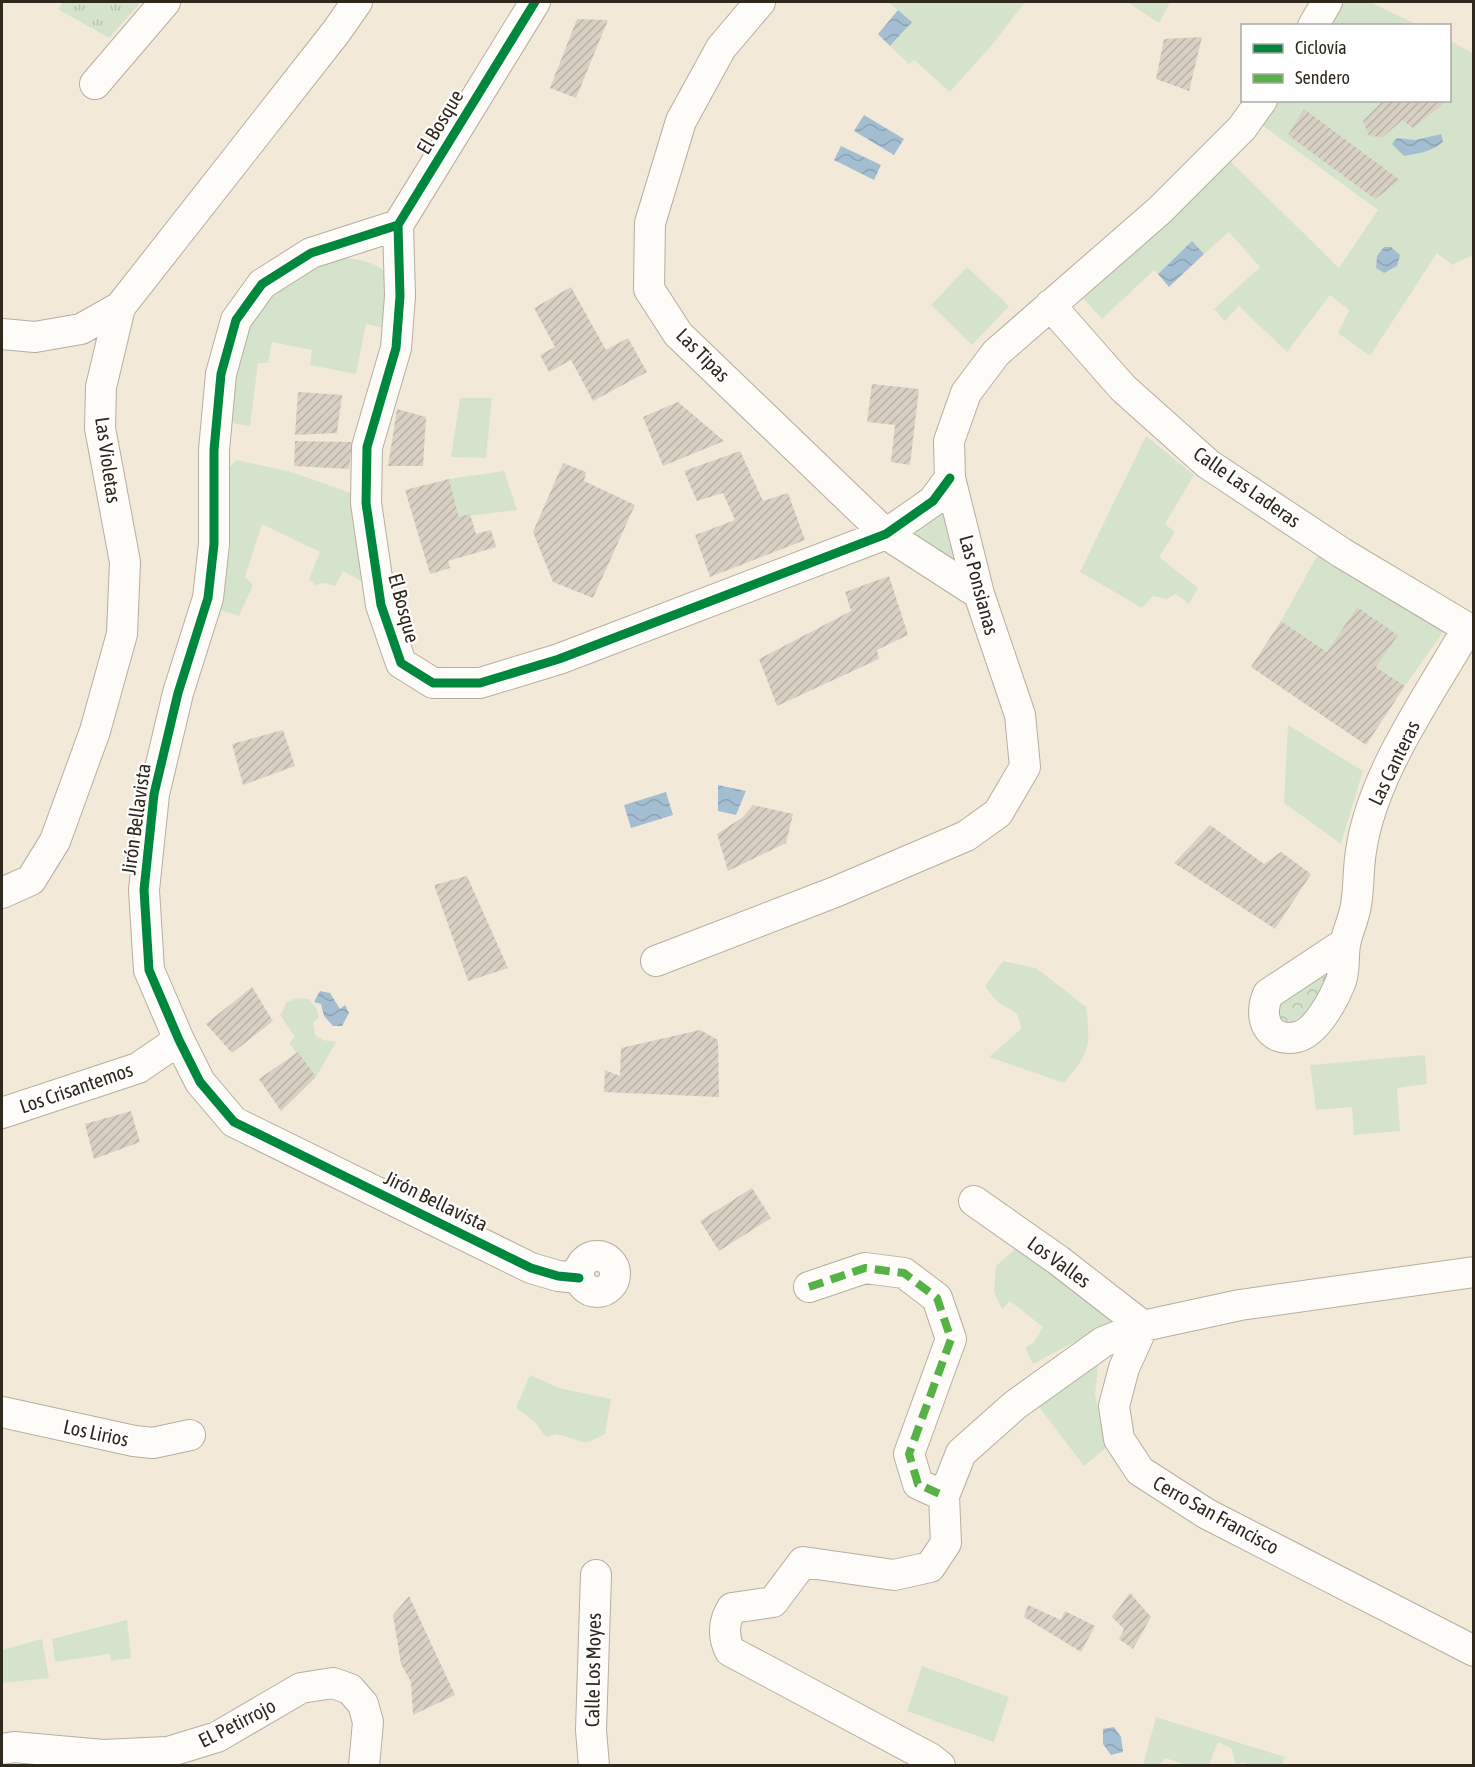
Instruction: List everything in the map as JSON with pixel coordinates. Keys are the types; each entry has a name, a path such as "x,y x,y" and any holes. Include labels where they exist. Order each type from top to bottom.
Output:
{"street":[{"path":"95,84 165,2"},
{"name":"Las Violetas","path":"2,892 31,880 55,841 95,731 122,634 125,562 100,428 101,387 120,307 336,32 357,2"},
{"name":"El Bosque","path":"534,2 398,225 400,296 396,348 367,447 366,503 381,605 401,663 433,683 480,682 559,659 886,534 933,501 950,478"},
{"name":"Las Tipas","path":"760,2 721,48 681,121 650,223 649,289 678,334 886,534 979,594"},
{"path":"1314,24 1327,2"},
{"name":"Las Ponsianas","path":"656,961 835,892 966,836 998,813 1024,767 1020,715 979,594 950,478 949,441 966,393 996,353 1160,210 1242,128 1261,102"},
{"name":"Jirón Bellavista","path":"398,225 311,253 262,284 236,320 221,374 214,450 214,544 208,598 178,693 154,794 144,890 149,970 200,1082 234,1122 531,1268 558,1276 579,1278"},
{"name":"Calle Las Laderas","path":"1050,306 1123,388 1208,464 1342,553 1470,630"},
{"path":"2,334 35,337 81,329 120,307"},
{"name":"Las Canteras","path":"1345,943 1356,906 1361,850 1372,803 1400,746 1470,630"},
{"name":"Los Crisantemos","path":"2,1113 138,1068 179,1040"},
{"name":"Los Valles","path":"974,1201 1058,1260 1143,1326"},
{"path":"809,1287 865,1268 904,1274 937,1298 951,1339 909,1454 918,1484 944,1496"},
{"path":"940,1766 930,1758 730,1651 724,1631 727,1616 732,1608 772,1602 803,1562 894,1575 930,1567 946,1543 944,1496 961,1453 1016,1405 1103,1342 1143,1326 1240,1305 1473,1272"},
{"name":"Cerro San Francisco","path":"1143,1326 1124,1368 1114,1406 1119,1439 1140,1472 1207,1514 1473,1652"},
{"name":"Los Lirios","path":"2,1412 134,1442 153,1443 190,1435"},
{"name":"Calle Los Moyes","path":"594,1766 591,1730 596,1575"},
{"name":"EL Petirrojo","path":"2,1749 48,1749 103,1755 168,1752 217,1737 301,1688 333,1683 350,1689 363,1704 368,1722 364,1766"}],"green space":[{"path":"63,2 141,2 109,38 58,9"},
{"path":"888,2 1025,2 992,45 950,92 914,60 909,64 890,46 912,22"},
{"path":"1127,2 1170,2 1159,23"},
{"path":"1336,2 1370,2 1416,24 1321,24"},
{"path":"1451,42 1473,53 1473,255 1452,265 1437,253 1370,356 1338,333 1349,310 1330,295 1287,352 1239,306 1225,321 1214,309 1260,267 1229,232 1204,254 1192,241 1158,274 1154,270 1102,319 1077,292 1223,154 1339,268 1378,210 1258,122 1271,102 1451,102"},
{"path":"328,257 367,262 384,271 390,278 395,292 392,330 366,324 356,374 310,365 312,350 272,342 268,363 258,363 250,426 237,424 231,420 232,386 239,351 253,318 272,290"},
{"path":"967,267 1009,306 972,345 931,305"},
{"path":"460,398 492,398 486,458 451,457"},
{"path":"1146,436 1194,475 1165,524 1175,532 1159,557 1198,588 1189,604 1176,594 1167,599 1153,596 1142,608 1080,572"},
{"path":"237,460 292,472 359,496 367,562 361,581 343,571 335,586 323,583 315,585 309,579 320,552 262,524 245,577 253,585 239,616 220,610 225,583 227,470"},
{"path":"504,471 517,510 459,517 449,479"},
{"path":"950,478 979,594 886,534"},
{"path":"1321,549 1446,628 1405,686 1376,667 1398,635 1357,608 1327,652 1281,621"},
{"path":"1288,725 1363,771 1341,844 1284,803"},
{"path":"1345,943 1341,980 1289,1039 1268,994"},
{"path":"1003,961 1036,968 1086,1007 1087,1048 1079,1064 1064,1083 989,1057 1021,1029 1016,1013 997,1001 985,986"},
{"path":"297,998 309,999 317,1009 319,1018 313,1023 315,1035 323,1040 336,1042 316,1077 289,1043 295,1037 280,1015 287,1002"},
{"path":"1425,1055 1427,1084 1397,1088 1400,1131 1354,1135 1352,1107 1316,1110 1310,1065"},
{"path":"1015,1249 1117,1319 1033,1364 1025,1348 1034,1342 1043,1327 1010,1301 1002,1309 994,1292 996,1266"},
{"path":"1099,1356 1095,1395 1107,1447 1084,1466 1036,1403"},
{"path":"530,1375 559,1388 611,1399 605,1434 586,1443 557,1434 546,1437 534,1421 516,1408"},
{"path":"127,1620 131,1658 111,1661 110,1654 55,1662 52,1639"},
{"path":"42,1639 49,1678 2,1683 2,1650"},
{"path":"922,1666 1009,1697 994,1742 907,1711"},
{"path":"1156,1717 1285,1757 1282,1765 1246,1765 1244,1762 1236,1765 1231,1748 1218,1742 1209,1765 1186,1765 1165,1758 1160,1765 1143,1765"}],"water":[{"path":"898,10 912,22 890,46 878,34"},
{"path":"864,115 904,139 894,155 854,131"},
{"path":"1441,134 1443,142 1439,145 1414,154 1404,156 1392,144 1397,138 1415,140"},
{"path":"841,146 881,165 874,180 834,160"},
{"path":"1192,241 1204,254 1169,287 1158,274"},
{"path":"1384,247 1391,247 1400,255 1397,266 1384,273 1376,268 1377,256"},
{"path":"718,785 746,791 736,815 718,811"},
{"path":"666,792 673,815 631,828 624,805"},
{"path":"320,991 330,993 340,1009 345,1005 349,1013 342,1026 333,1026 324,1016 321,1004 314,1002"},
{"path":"1114,1727 1121,1737 1123,1752 1111,1755 1103,1744 1103,1729"}],"building":[{"path":"577,19 608,20 576,98 550,88"},
{"path":"1202,37 1189,91 1156,79 1164,39"},
{"path":"1382,102 1442,102 1442,105 1413,128 1402,120 1383,137 1369,136 1363,121"},
{"path":"1304,109 1400,180 1375,199 1288,135"},
{"path":"571,287 606,350 628,338 647,372 593,401 571,360 549,372 540,355 555,347 534,308"},
{"path":"872,384 919,389 910,465 891,462 895,425 867,422"},
{"path":"298,392 342,395 337,433 295,435"},
{"path":"678,402 724,441 663,466 643,417"},
{"path":"397,409 426,417 423,466 388,466"},
{"path":"295,441 352,442 349,469 294,466"},
{"path":"740,451 763,501 788,493 805,540 710,577 695,535 735,520 723,493 697,501 684,471"},
{"path":"563,463 586,472 584,481 635,505 593,598 553,582 533,532"},
{"path":"449,479 459,517 470,514 476,534 491,530 496,547 448,561 450,568 430,574 405,490"},
{"path":"889,576 908,635 877,650 879,659 777,706 759,659 851,611 845,592"},
{"path":"1357,607 1398,635 1376,667 1405,686 1366,745 1251,667 1281,621 1327,652"},
{"path":"283,730 295,766 243,785 232,744"},
{"path":"753,805 793,814 786,843 728,871 717,834 743,817"},
{"path":"1210,825 1264,864 1281,852 1311,874 1275,929 1174,863"},
{"path":"467,876 508,968 468,981 434,885"},
{"path":"252,987 273,1021 232,1053 206,1024"},
{"path":"700,1030 718,1040 719,1097 604,1092 605,1070 620,1076 621,1048"},
{"path":"298,1052 316,1077 281,1111 259,1079"},
{"path":"131,1111 140,1142 94,1159 85,1124"},
{"path":"752,1188 771,1218 719,1251 700,1221"},
{"path":"1130,1593 1151,1617 1133,1649 1119,1639 1124,1629 1112,1617"},
{"path":"409,1596 455,1695 413,1715 411,1682 401,1664 393,1615"},
{"path":"1028,1605 1061,1620 1065,1611 1095,1626 1081,1652 1024,1617"}],"marked path":[{"path":"809,1287 865,1268 904,1273 937,1298 951,1339 909,1454 918,1484 944,1496"}],"cycle path":[{"path":"535,2 398,225 400,296 396,348 367,447 366,503 381,605 401,663 433,683 480,683 559,659 886,534 933,501 950,478"},
{"path":"398,225 311,253 262,284 236,320 221,374 214,450 214,544 208,598 178,693 154,794 144,890 149,970 200,1082 234,1122 531,1268 558,1276 579,1278"}]}
